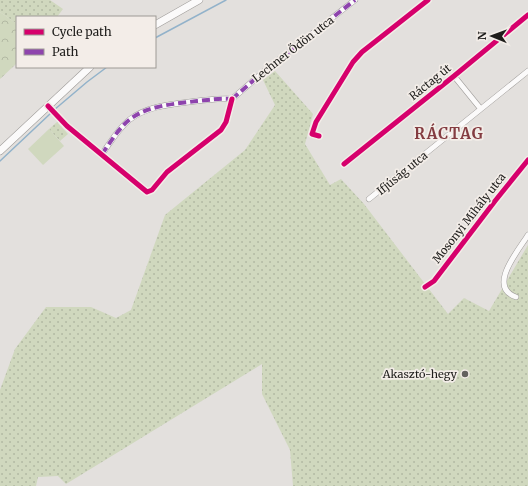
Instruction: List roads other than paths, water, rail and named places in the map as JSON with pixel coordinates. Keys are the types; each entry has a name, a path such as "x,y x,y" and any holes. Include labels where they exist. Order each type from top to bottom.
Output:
{"street":[{"path":"156,24 199,0"},
{"name":"Lechner Ödön utca","path":"232,99 268,68 355,0"},
{"path":"319,136 314,136 312,134 316,122 359,56 364,50 428,0"},
{"name":"Ráctag út","path":"344,164 528,15"},
{"path":"0,151 49,107 89,68"},
{"name":"Ifjúság utca","path":"369,199 480,108 528,71"},
{"path":"454,76 480,108"},
{"path":"49,107 67,126 147,192 152,190 167,172 222,130 226,122 232,99 165,105 142,112 128,120 102,154"},
{"name":"Mosonyi Mihály utca","path":"425,287 434,281 528,160"},
{"path":"516,297 510,295 506,291 503,283 507,269 528,236"}],"waterway":[{"path":"156,37 226,0"},
{"path":"54,110 106,68"},
{"path":"0,161 51,113"}],"place":[{"name":"Akasztó-hegy","path":"465,374"}],"district":[{"name":"RÁCTAG","path":"449,133"}]}
